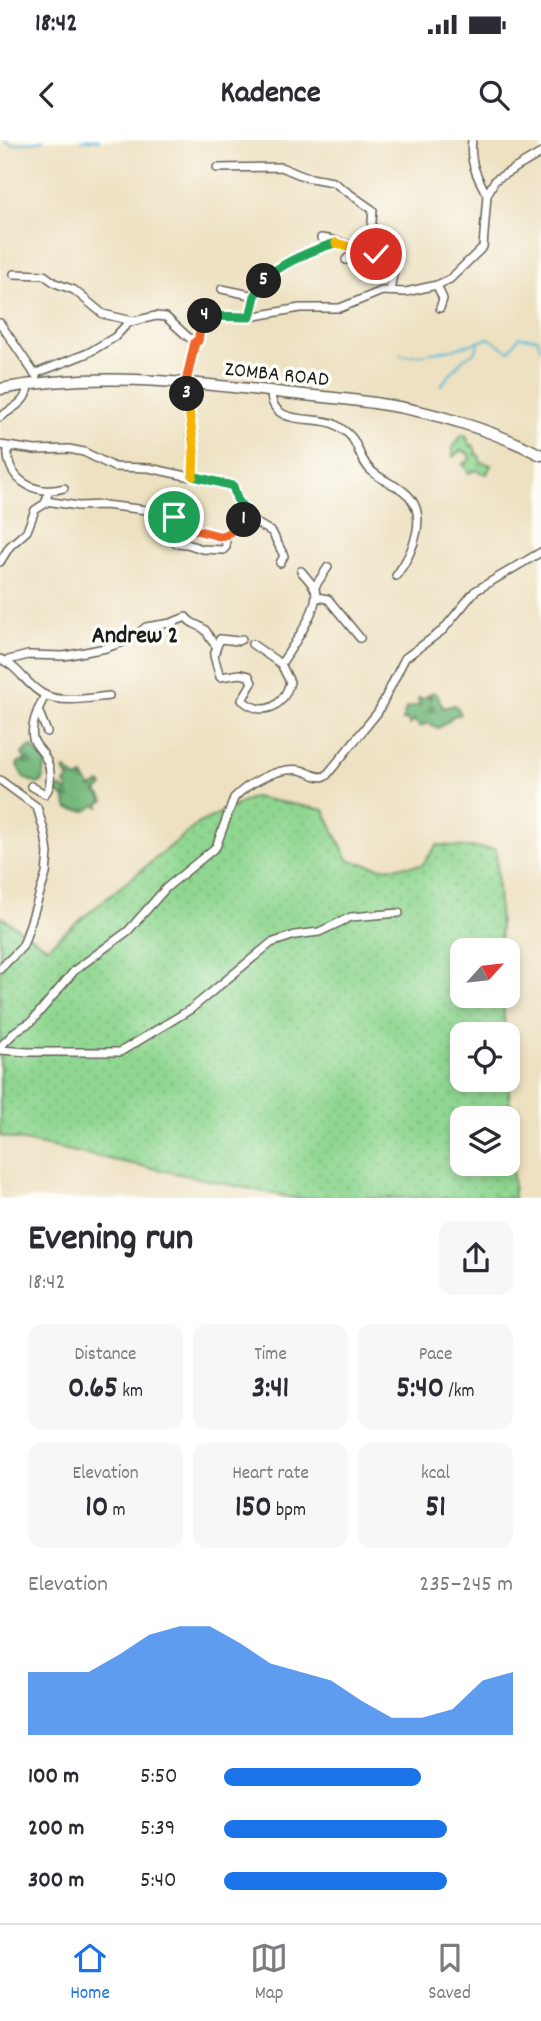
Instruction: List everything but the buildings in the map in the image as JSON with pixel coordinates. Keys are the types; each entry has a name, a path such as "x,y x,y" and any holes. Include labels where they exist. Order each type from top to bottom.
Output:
{"highway":[{"name":"ZOMBA ROAD","path":"0,389 34,380 104,378 186,382 380,404 428,414 501,437 541,455"}],"street":[{"path":"472,140 470,156 477,177 488,195"},
{"path":"193,477 194,449 186,382 195,342 198,341 205,316 250,317 300,308 340,307 390,290 406,292 450,279 483,247 488,195 495,180 541,153"},
{"path":"217,168 281,167 305,177 332,182 373,210 371,233 346,260"},
{"path":"321,237 376,254 393,267 390,290"},
{"path":"250,317 255,296 273,272 337,242"},
{"path":"14,274 44,275 55,284 74,290 103,314 134,321"},
{"path":"437,285 443,299 440,308"},
{"path":"222,289 255,296"},
{"path":"0,416 24,400 34,380 115,337 127,324 134,321 159,315 166,317 195,342"},
{"path":"0,323 34,380"},
{"path":"271,392 274,403 288,416 302,420 328,421 340,428 357,443 368,467 410,497 417,513 419,529 397,576"},
{"path":"64,488 48,492 24,483 16,476 4,446 35,450 69,449 84,452 114,467 149,468 233,486 248,518 275,534 284,555 280,563"},
{"path":"0,562 10,546 27,531 35,510 46,501 48,492"},
{"path":"46,501 164,512 171,514 180,526 225,536"},
{"path":"225,536 249,516"},
{"path":"176,543 202,549 223,550 226,547 225,536"},
{"path":"0,1048 17,1030 31,1022 75,970 128,931 166,888 216,847 234,798 239,792 283,771 296,770 317,777 326,776 378,712 405,658 443,630 475,591 541,552"},
{"path":"314,588 328,567"},
{"path":"281,664 313,610 316,597 314,588 302,571"},
{"path":"316,597 328,599 360,638"},
{"path":"3,660 28,655 64,656 106,648 132,639 146,627 171,624 182,617 207,632 209,640 217,646"},
{"path":"242,639 220,639 214,656 220,677 240,674 250,677 252,683 242,700 254,708 266,710 279,704 290,681 281,664 252,645"},
{"path":"3,660 44,695 82,699 109,696"},
{"path":"31,786 45,794 50,784 47,759 32,736 44,695"},
{"path":"38,710 47,732"},
{"path":"0,780 37,807 48,853 44,880 25,940 0,970"},
{"path":"0,1048 28,1052 120,1052 191,1009 271,943 295,935 319,932 351,917 399,913"}],"green space":[{"path":"465,435 481,462 491,465 487,474 475,470 469,473 463,464 469,461 469,454 461,450 453,457 453,447 461,436"},
{"path":"433,692 438,696 443,708 454,705 460,714 451,717 438,728 427,723 420,727 414,720 410,725 407,720 403,721 406,708 420,705 418,698 428,695 431,700 430,694"},
{"path":"31,746 46,763 42,782 37,784 24,778 17,765 26,761 22,754"},
{"path":"64,770 76,779 83,776 91,788 100,783 103,786 96,792 104,801 100,803 100,807 96,805 86,811 68,809 64,797 57,793 59,787 68,791 69,788 64,783 69,779"},
{"path":"253,797 324,810 348,860 382,868 422,865 437,845 496,849 500,938 450,938 450,1008 504,1008 504,1022 450,1022 450,1092 509,1092 510,1106 450,1106 450,1176 513,1176 514,1198 293,1198 0,1136 0,916 47,947 199,823"}],"waterway":[{"path":"5,140 12,145 43,140"},
{"path":"81,140 99,140"},
{"path":"400,355 444,351 489,338 509,351 519,337 537,338 541,349"},
{"path":"441,385 463,359 475,352 479,343"}],"district":[{"name":"Andrew 2","path":"135,634"}],"route":[{"path":"174,517 180,526 225,536 249,516 242,509 233,486 193,477 194,449 186,382 203,317 250,317 258,289 269,275 325,246 337,242 376,254"}]}
